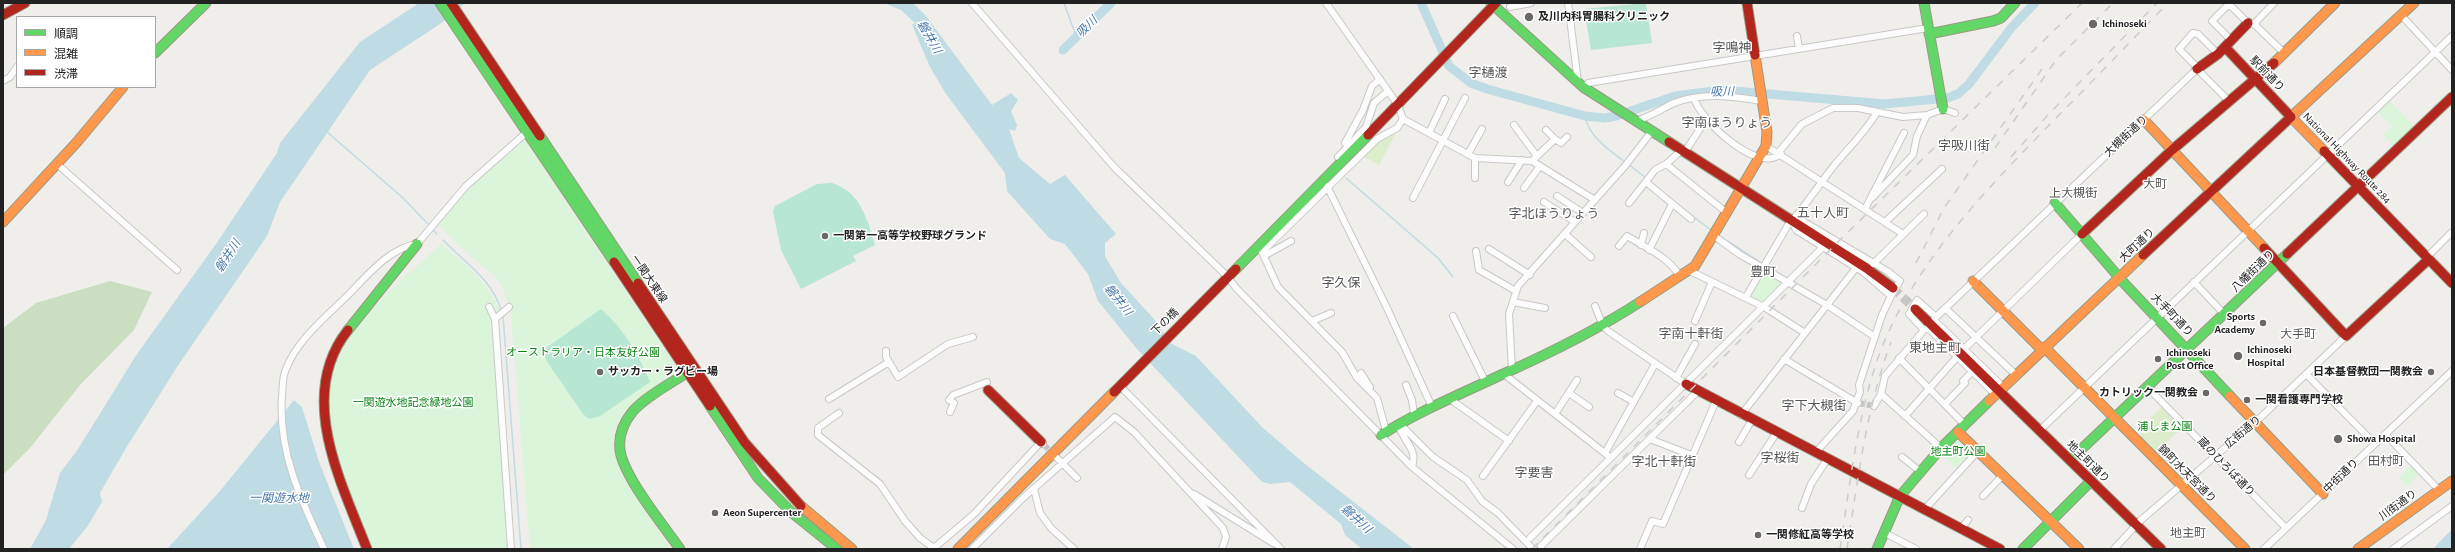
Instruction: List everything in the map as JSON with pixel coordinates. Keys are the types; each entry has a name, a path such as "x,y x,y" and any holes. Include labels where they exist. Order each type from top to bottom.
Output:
{"main road":[{"path":"3,15 25,3"},
{"path":"156,52 206,3"},
{"name":"一関大東線","path":"440,3 524,121 745,443 784,492 805,513 852,549"},
{"name":"一関大東線","path":"451,3 524,121 527,132 758,478 791,512 837,549"},
{"path":"1384,433 1399,425 1414,414 1508,372 1603,326 1679,275 1695,266 1757,158 1766,146 1767,132 1747,3"},
{"path":"1924,3 1942,103"},
{"path":"1928,31 1993,21 2001,18 2015,3"},
{"path":"2082,234 2172,150 2256,79 2335,3"},
{"name":"National Highway Route 284","path":"2414,3 2292,117 2358,188 2452,283"},
{"path":"1494,4 1580,85 1866,268 1892,292"},
{"name":"下の橋","path":"958,549 1398,105 1494,4"},
{"path":"2197,68 2218,54 2251,23"},
{"name":"駅前通り","path":"2228,43 2256,79 2292,117"},
{"path":"3,222 57,164 122,88"},
{"name":"八幡街通り","path":"2070,460 2225,315 2452,97"},
{"name":"大町通り","path":"1877,549 1900,496 1941,448 2043,348 2211,194 2292,117"},
{"path":"2144,120 2211,194 2346,336 2428,258"},
{"name":"大手町通り","path":"2055,203 2120,278 2323,494"},
{"path":"367,549 348,501 324,424 325,385 329,366 340,340 417,244"},
{"name":"錦町水天宮通り","path":"1974,281 2245,549"},
{"name":"地主町通り","path":"1914,309 2161,549"},
{"path":"680,549 626,469 622,460 619,440 622,426 632,411 688,372"},
{"path":"1686,384 1741,415 1828,458 2000,549"},
{"path":"988,386 1043,443"},
{"path":"1958,432 2078,549"},
{"path":"2023,549 2091,481"},
{"name":"川街通り","path":"2358,549 2452,481"}],"street":[{"path":"972,3 1114,167 1225,279 1384,433 1412,466 1513,549"},
{"path":"1326,3 1398,105 1403,119 1475,158 1532,161 1595,200"},
{"path":"1510,7 1531,3"},
{"path":"1568,3 1580,85 1799,49 1928,31"},
{"path":"2228,43 2212,21 2230,3 2284,53"},
{"path":"2251,23 2274,3"},
{"path":"2401,16 2452,70"},
{"path":"2218,54 2198,34 2193,33 2179,49 2229,101"},
{"path":"1797,36 1799,49"},
{"path":"2040,431 2157,317 2452,36"},
{"path":"3,81 10,77 16,68"},
{"name":"大槻街通り","path":"1936,317 2197,68"},
{"path":"1345,143 1363,110 1372,86 1380,79"},
{"path":"1338,157 1366,127 1374,103 1388,91"},
{"path":"1632,119 1650,117 1674,103 1694,98 1712,96 1762,97"},
{"path":"1429,133 1445,98"},
{"path":"1413,198 1465,98"},
{"path":"1694,98 1695,104 1708,120 1728,140 1757,158 1764,160 1780,154 1802,124 1825,110 1842,107 1903,117 1927,115"},
{"path":"1872,198 1913,155 1917,136 1927,115 1942,103 1955,113"},
{"path":"1746,297 1762,268 1792,221 1823,181 1858,141 1877,112"},
{"path":"1384,433 1377,398 1356,378 1342,352 1278,287 1262,252 1327,186 1377,139 1397,128 1403,119"},
{"path":"1629,203 1655,170 1684,151 1705,121 1708,120"},
{"path":"1514,126 1536,155"},
{"path":"1468,154 1482,129"},
{"path":"1546,130 1561,143 1567,136"},
{"path":"1610,458 1537,401 1508,372 1509,314 1516,291 1595,200 1652,131"},
{"path":"324,549 296,488 286,452 282,431 281,405 285,370 297,348 372,271 408,245 417,244 466,186 527,132"},
{"path":"1865,209 1872,198 1904,133"},
{"path":"1532,161 1536,155 1555,139"},
{"path":"1766,146 1823,181 1903,234"},
{"path":"1475,158 1475,178"},
{"path":"1508,182 1522,160"},
{"path":"57,164 177,270"},
{"path":"1666,164 1726,212"},
{"path":"1524,188 1540,166"},
{"path":"1885,222 1942,169"},
{"path":"1646,182 1691,219"},
{"path":"1327,186 1387,308 1432,407"},
{"path":"1557,196 1583,213"},
{"path":"1544,202 1575,222"},
{"path":"1649,250 1672,204"},
{"path":"1874,264 1924,214"},
{"path":"1792,221 1801,220 1900,281 1892,292 1875,337 1857,402 1853,411 1816,452"},
{"path":"1792,221 1796,230 1892,292"},
{"path":"2428,258 2452,232"},
{"path":"1641,245 1644,233"},
{"path":"1565,234 1591,257"},
{"path":"1964,348 2002,309 2082,234"},
{"path":"1713,235 1762,268 1827,305 1875,337"},
{"path":"1619,246 1627,236 1674,266 1679,275"},
{"path":"1264,256 1291,242"},
{"path":"1530,538 1823,247"},
{"path":"1489,249 1530,275"},
{"path":"1476,251 1479,270 1516,291"},
{"path":"1741,415 1856,268"},
{"path":"1688,270 1746,297 1805,333"},
{"path":"1695,321 1712,282"},
{"path":"2194,282 2225,315"},
{"path":"1874,406 1881,394 1885,376 1924,330 1928,328 1992,391 1999,391 2000,384 1934,320 1936,317 1917,300 1909,314 1924,330"},
{"path":"1513,302 1545,308"},
{"path":"1595,306 1603,326 1686,384"},
{"path":"489,307 495,319 511,549"},
{"path":"495,319 509,307"},
{"path":"1945,308 2016,376"},
{"path":"1312,321 1331,313"},
{"path":"1453,316 1486,382"},
{"name":"広街通り","path":"2114,549 2136,525 2180,484 2255,422 2346,336"},
{"path":"886,351 889,362 898,377 948,344 973,337"},
{"path":"1676,378 1695,344"},
{"path":"1905,416 1957,357"},
{"path":"1899,358 1965,424"},
{"path":"1784,360 1857,402"},
{"path":"829,399 889,362"},
{"path":"1605,453 1656,364"},
{"name":"中街通り","path":"2264,549 2452,371"},
{"path":"1945,404 1965,383 1963,381 1972,372"},
{"path":"1361,373 1370,388 1369,390"},
{"path":"2306,374 2375,444"},
{"path":"1555,414 1577,380"},
{"path":"1121,383 1280,548"},
{"path":"950,412 954,403 949,400 953,395 988,386"},
{"path":"1406,386 1412,400 1414,414"},
{"name":"蔵のひろば通り","path":"2148,388 2286,528"},
{"path":"1541,546 1698,390"},
{"path":"1569,393 1589,407"},
{"path":"1618,393 1634,402"},
{"path":"1881,394 1941,448"},
{"path":"1450,399 1509,441"},
{"path":"1483,476 1537,401"},
{"path":"1640,549 1652,521 1663,524 1691,455 1716,401"},
{"path":"839,413 818,428 818,435 822,440 880,484 904,521 920,538 936,548 969,519 1043,443"},
{"path":"972,549 1034,489 1115,417 1134,432 1224,528 1226,537 1222,549"},
{"path":"1739,442 1752,420"},
{"path":"1399,425 1402,437 1413,450 1415,457 1412,466"},
{"path":"1399,425 1433,457 1467,480 1482,501 1498,513 1533,549"},
{"path":"1749,475 1777,432"},
{"path":"2385,434 2439,490"},
{"path":"1650,439 1691,455"},
{"path":"1925,509 1978,451"},
{"path":"1056,457 1077,478"},
{"path":"1902,457 1921,472"},
{"path":"1802,508 1811,484 1828,458"},
{"path":"1983,496 2003,476"},
{"path":"1034,489 1040,513 1051,528 1074,549"},
{"path":"1186,489 1280,548"},
{"path":"2393,549 2452,506"},
{"path":"1962,529 1968,520"},
{"path":"1885,533 1916,549"}],"green space":[{"path":"1646,3 1652,43 1591,50 1584,9"},
{"path":"2389,100 2417,130 2396,149 2383,135 2392,126 2377,111"},
{"path":"1393,134 1395,135 1379,165 1364,157 1380,139"},
{"name":"オーストラリア・日本友好公園","path":"524,139 675,366 674,374 627,408 615,429 613,446 621,473 671,549 530,549 511,314 502,288 496,277 485,269 438,225 476,180"},
{"name":"一関第一高等学校野球グランド","path":"832,183 842,187 856,200 866,216 875,245 853,256 856,261 801,289 781,250 773,212 775,206 817,184"},
{"name":"一関遊水地記念緑地公園","path":"441,244 467,266 482,282 489,291 499,311 490,323 495,343 507,549 372,549 361,527 352,503 330,426 327,408 330,382 338,358 351,336 366,316 403,278"},
{"path":"1762,271 1784,284 1765,303 1748,296"},
{"path":"110,281 152,292 134,330 80,385 30,448 3,475 3,328 36,303"},
{"name":"サッカー・ラグビー場","path":"601,309 617,325 630,342 650,382 600,416 589,419 583,414 545,357 546,348"},
{"name":"浦しま公園","path":"2163,406 2183,427 2155,453 2139,436 2154,422 2150,418"},
{"name":"地主町公園","path":"1958,434 1976,451 1958,470 1940,453"},
{"path":"2412,465 2420,473 2407,486 2399,477"}],"water":[{"name":"磐井川","path":"419,3 465,3 440,24 370,70 280,202 267,236 177,367 126,448 100,493 102,502 87,527 69,549 30,549 46,520 60,473 78,449 137,354 216,244 277,153 280,143 360,42"},
{"name":"磐井川","path":"884,3 913,3 926,16 992,105 1011,93 1018,100 1011,111 1017,125 1015,131 1009,129 1019,158 1050,184 1065,175 1116,234 1105,243 1105,256 1121,283 1154,319 1170,343 1196,356 1262,427 1305,464 1414,549 1362,549 1345,535 1341,524 1290,482 1271,484 1262,482 1137,349 1098,301 1088,274 1065,244 1050,239 1007,191 1005,173 946,94 930,67 912,25 915,23 901,10"},
{"name":"一関遊水地","path":"294,400 302,407 319,462 354,549 167,549 220,491"},
{"path":"2452,529 2452,549 2433,549"}],"waterway":[{"path":"1064,3 1076,36"},
{"name":"吸川","path":"1063,50 1111,3"},
{"name":"吸川","path":"1421,3 1449,66 1471,83 1487,89 1585,116 1605,118 1616,116 1675,96 1722,90 1885,104 1947,98 1958,94 1969,84 2012,27 2035,3"},
{"path":"1585,116 1590,130 1600,142 1625,162"},
{"path":"326,131 403,198 428,224"},
{"path":"1628,164 1646,178"},
{"path":"1346,178 1438,258 1453,277"},
{"path":"1679,206 1711,230"},
{"path":"434,231 437,234"},
{"path":"1718,235 1763,264"},
{"path":"443,240 484,280 497,299 501,310"},
{"path":"1837,308 1857,321"},
{"path":"503,316 521,549"}],"tunnel":[{"path":"1893,288 1915,309"},
{"path":"1858,403 1874,406"},
{"path":"1044,445 1055,456"}],"railway":[{"path":"1532,549 1841,239 2082,3"},
{"path":"1995,148 2056,60 2113,3"},
{"path":"2011,157 2047,116 2157,3"},
{"path":"1840,549 1855,451 1871,378 1894,321 1912,289 1932,258 1955,228 2004,172 2168,3"},
{"path":"1916,263 1944,208 2042,69"},
{"path":"1847,549 1859,470 1869,418 1882,367 1891,342"}],"traffic: fast":[{"path":"156,52 206,3"},
{"path":"440,3 614,262"},
{"path":"1491,3 1583,87 1669,142"},
{"path":"1924,3 1943,109"},
{"path":"1929,34 1993,21 2001,18 2015,3"},
{"path":"1236,269 1368,135"},
{"path":"540,136 638,283"},
{"path":"2055,203 2123,282 2230,396"},
{"path":"348,330 417,244"},
{"path":"2070,460 2287,254"},
{"path":"1381,435 1456,395 1573,341 1640,302"},
{"path":"680,549 636,487 628,473 620,450 620,439 622,429 627,420 639,405 688,372"},
{"path":"1877,549 1900,496 1941,448 1989,401"},
{"path":"710,406 758,478 791,512 837,549"},
{"path":"2023,549 2091,481"}],"traffic: slow":[{"path":"2274,63 2335,3"},
{"path":"2324,151 2291,117 2414,3"},
{"path":"1640,302 1695,266 1766,146 1767,132 1755,55"},
{"path":"3,222 77,142 122,88"},
{"path":"2144,120 2264,248"},
{"path":"1989,401 2143,255"},
{"path":"1973,281 2042,350"},
{"path":"2044,347 2245,549"},
{"path":"958,549 1114,392"},
{"path":"2230,396 2323,494"},
{"path":"1958,432 2079,549"},
{"path":"2358,549 2452,481"},
{"path":"801,506 852,549"}],"traffic: jam":[{"path":"3,15 25,3"},
{"path":"451,3 540,136"},
{"path":"1368,135 1496,3"},
{"path":"1747,3 1755,55"},
{"path":"2197,69 2218,54 2248,23"},
{"path":"2225,47 2291,117"},
{"path":"2082,234 2172,150 2274,63"},
{"path":"2287,254 2452,97"},
{"path":"2143,255 2291,117"},
{"path":"1669,142 1866,268 1893,288"},
{"path":"2324,151 2452,283"},
{"path":"2264,248 2346,336 2429,259"},
{"path":"614,262 710,406"},
{"path":"1114,392 1236,269"},
{"path":"638,283 745,443 801,506"},
{"path":"1915,309 2161,549"},
{"path":"348,330 333,355 325,382 324,410 328,439 336,467 367,549"},
{"path":"1686,384 2000,549"},
{"path":"988,390 1041,442"}],"place":[{"name":"及川内科胃腸科クリニック","path":"1529,17"},
{"name":"Ichinoseki","path":"2093,24"},
{"name":"一関第一高等学校野球グランド","path":"825,236"},
{"name":"Sports Academy","path":"2263,323"},
{"name":"Ichinoseki Hospital","path":"2238,356"},
{"name":"Ichinoseki Post Office","path":"2158,359"},
{"name":"サッカー・ラグビー場","path":"600,372"},
{"name":"日本基督教団一関教会","path":"2431,372"},
{"name":"カトリック一関教会","path":"2206,393"},
{"name":"一関看護専門学校","path":"2247,400"},
{"name":"Showa Hospital","path":"2338,439"},
{"name":"Aeon Supercenter","path":"715,513"},
{"name":"一関修紅高等学校","path":"1758,535"}],"district":[{"name":"字鳴神","path":"1732,48"},
{"name":"字樋渡","path":"1488,73"},
{"name":"字南ほうりょう","path":"1727,123"},
{"name":"字吸川街","path":"1964,146"},
{"name":"大町","path":"2155,184"},
{"name":"上大槻街","path":"2073,193"},
{"name":"五十人町","path":"1823,213"},
{"name":"字北ほうりょう","path":"1554,214"},
{"name":"豊町","path":"1763,272"},
{"name":"字久保","path":"1341,283"},
{"name":"字南十軒街","path":"1691,334"},
{"name":"大手町","path":"2298,334"},
{"name":"東地主町","path":"1935,348"},
{"name":"字下大槻街","path":"1814,406"},
{"name":"字桜街","path":"1780,458"},
{"name":"田村町","path":"2386,461"},
{"name":"字北十軒街","path":"1664,462"},
{"name":"字要害","path":"1534,473"},
{"name":"地主町","path":"2188,533"}]}
